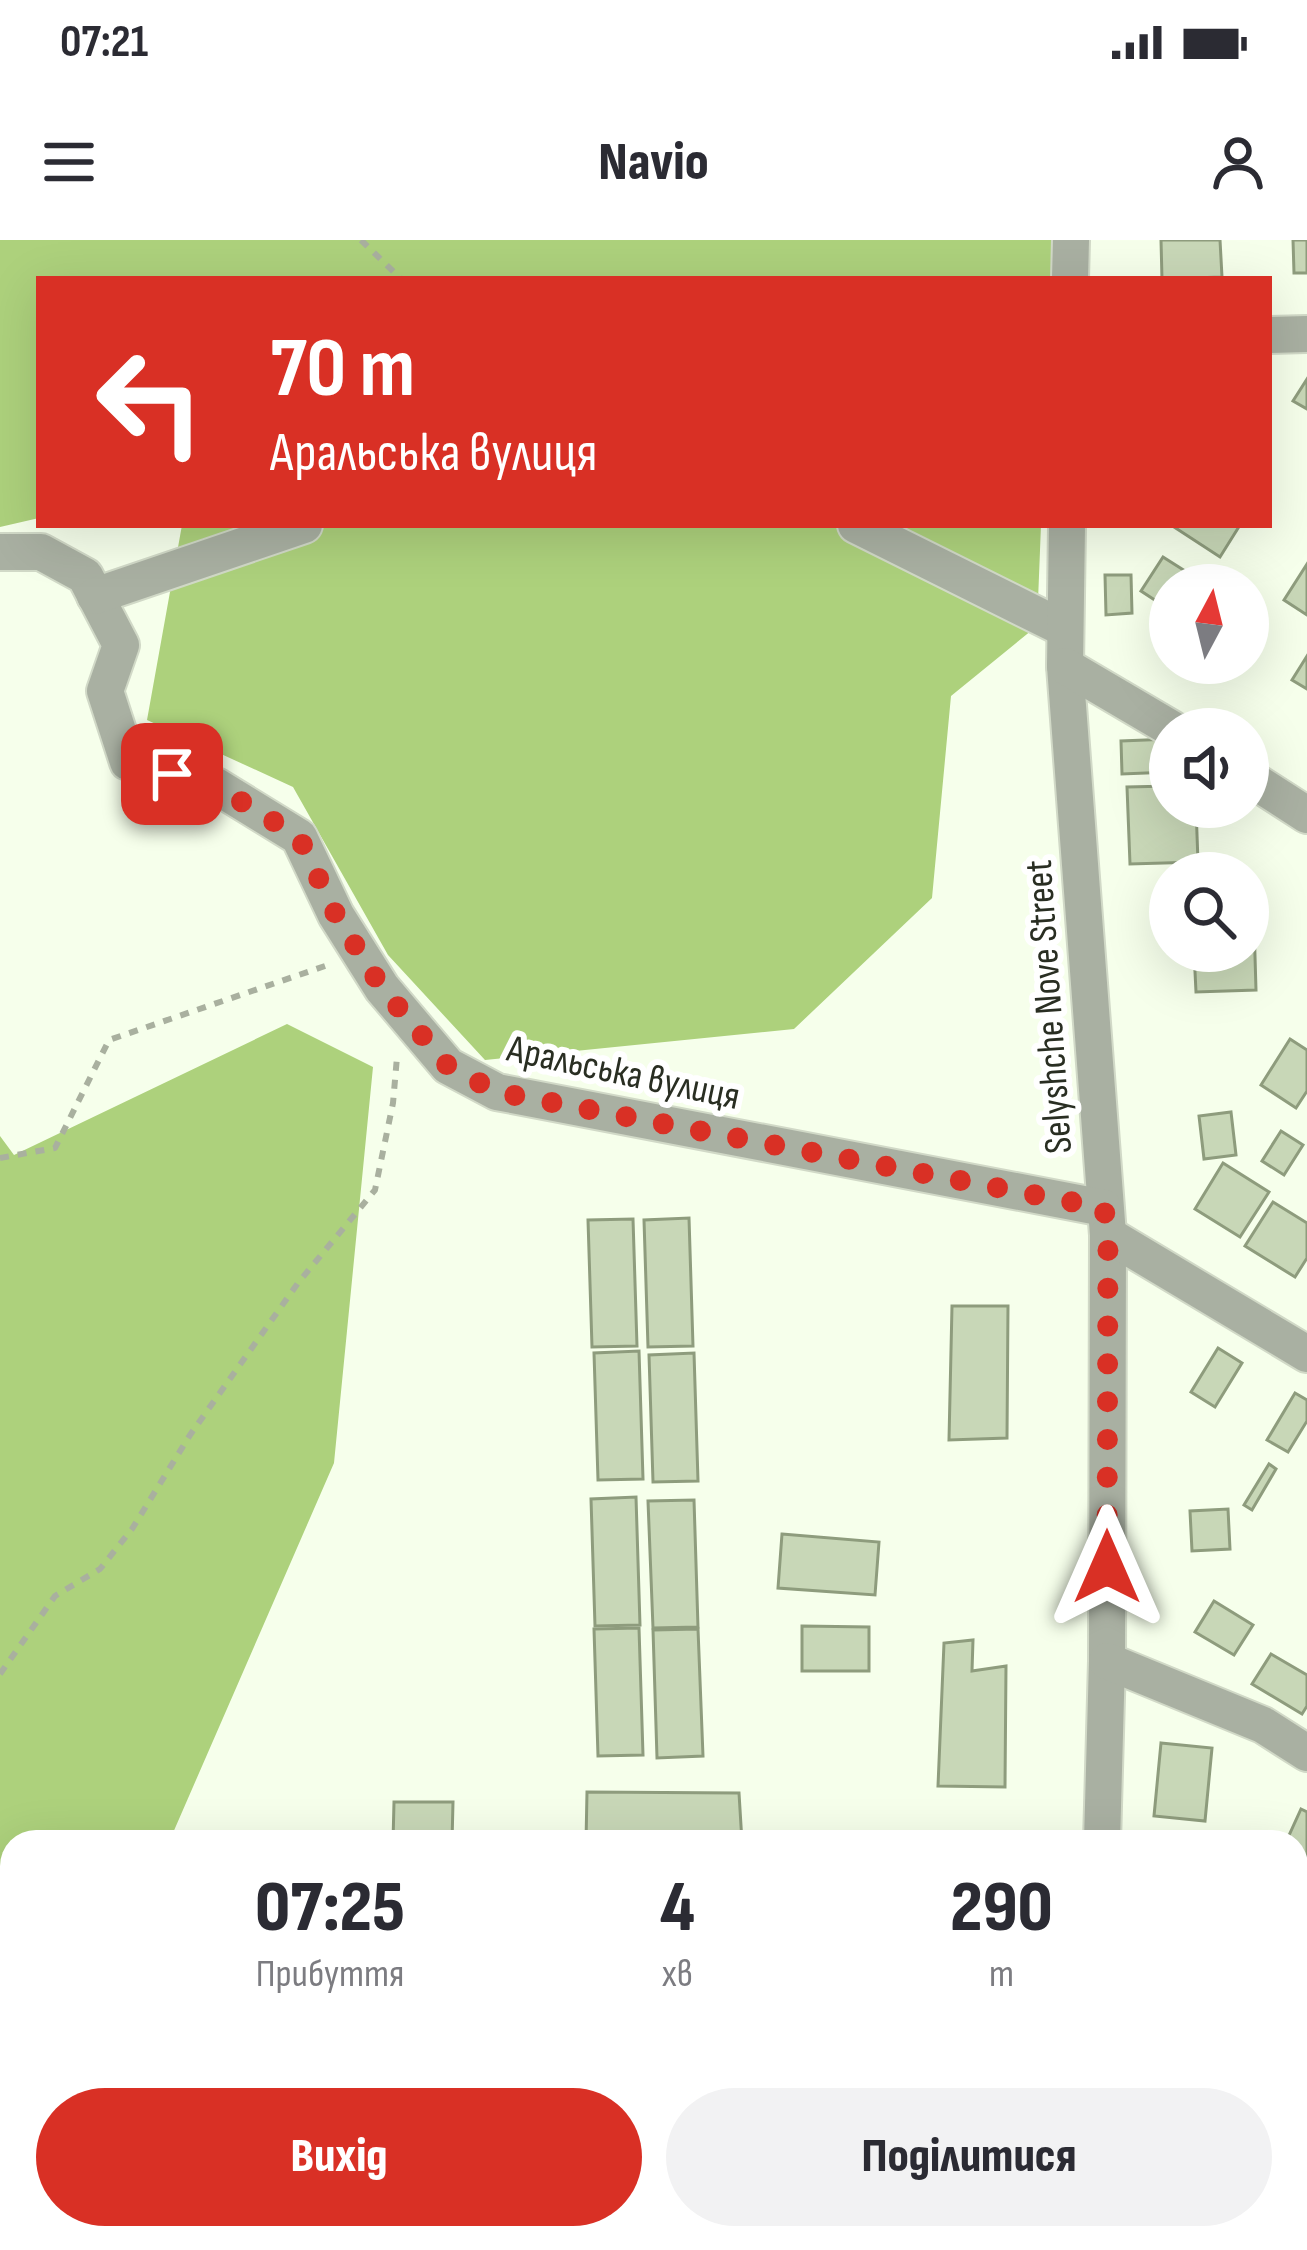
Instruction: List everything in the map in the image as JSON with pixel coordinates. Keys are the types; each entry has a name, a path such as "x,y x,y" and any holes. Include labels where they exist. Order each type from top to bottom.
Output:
{"street":[{"path":"1070,276 1071,240"},
{"path":"1272,334 1307,334"},
{"path":"95,596 295,528"},
{"path":"861,528 1065,648 1149,712"},
{"name":"Selyshche Nove Street","path":"1067,528 1065,648 1106,1222 1107,1661 1102,1830"},
{"name":"Аральська вулиця","path":"0,552 41,552 85,576 121,645 106,691 128,762 216,786 299,837 360,954 448,1066 497,1092 1106,1222"},
{"path":"1269,791 1307,815"},
{"path":"1106,1222 1307,1354"},
{"path":"1107,1661 1263,1725 1307,1753"}],"path":[{"path":"361,240 398,276"},
{"path":"0,1158 55,1148 110,1040 360,954"},
{"path":"0,1674 55,1596 100,1569 132,1529 190,1435 298,1283 375,1190 393,1102 399,1009"}],"green space":[{"path":"0,240 1053,240 1051,276 36,276 36,519 0,527"},
{"path":"181,528 1041,528 1037,626 951,696 932,898 794,1029 485,1060 388,955 293,787 147,720"},
{"path":"287,1024 373,1067 334,1463 174,1830 0,1830 0,1136 14,1155"}],"building":[{"path":"1161,240 1220,240 1222,276 1162,276"},
{"path":"1293,240 1307,240 1307,273 1294,273"},
{"path":"1307,379 1307,409 1293,401"},
{"path":"1176,528 1238,528 1220,557"},
{"path":"1307,564 1307,615 1284,600"},
{"path":"1105,575 1131,575 1132,613 1106,615"},
{"path":"1307,656 1307,689 1292,680"},
{"path":"1149,740 1149,773 1122,774 1121,741"},
{"path":"1149,786 1149,828 1197,828 1198,852 1149,852 1149,863 1130,864 1127,787"},
{"path":"1195,972 1255,972 1256,990 1196,992"},
{"path":"1290,1039 1307,1050 1307,1091 1296,1108 1261,1085"},
{"path":"1231,1112 1236,1155 1204,1159 1199,1116"},
{"path":"1281,1131 1303,1145 1284,1175 1262,1161"},
{"path":"1223,1163 1269,1192 1240,1237 1195,1209"},
{"path":"1273,1202 1307,1223 1307,1258 1295,1277 1245,1246"},
{"path":"689,1218 693,1346 648,1347 644,1220"},
{"path":"633,1219 637,1346 592,1347 588,1220"},
{"path":"952,1306 1008,1306 1007,1438 949,1440"},
{"path":"1218,1348 1242,1363 1215,1407 1191,1392"},
{"path":"639,1351 643,1479 598,1480 594,1353"},
{"path":"694,1353 698,1481 653,1482 649,1355"},
{"path":"1295,1393 1307,1400 1307,1421 1288,1452 1267,1440"},
{"path":"1269,1464 1276,1469 1252,1510 1244,1505"},
{"path":"636,1497 640,1625 595,1626 591,1499"},
{"path":"694,1500 698,1627 653,1628 648,1501"},
{"path":"1228,1509 1230,1549 1192,1551 1190,1511"},
{"path":"782,1534 879,1542 875,1595 778,1588"},
{"path":"1214,1601 1253,1625 1234,1655 1195,1632"},
{"path":"802,1626 869,1627 869,1671 802,1671"},
{"path":"639,1628 643,1755 598,1756 594,1629"},
{"path":"698,1629 703,1756 657,1758 653,1630"},
{"path":"973,1640 972,1671 1006,1666 1005,1787 938,1786 944,1643"},
{"path":"1271,1654 1307,1675 1307,1706 1302,1714 1252,1684"},
{"path":"1161,1743 1212,1748 1205,1821 1154,1816"},
{"path":"587,1792 739,1793 741,1830 586,1830"},
{"path":"394,1802 453,1802 452,1830 393,1830"},
{"path":"1301,1809 1307,1812 1307,1830 1291,1830"}],"route":[{"path":"172,774 216,786 299,837 336,915 382,988 448,1066 497,1092 1104,1208 1108,1235 1107,1567"}]}
